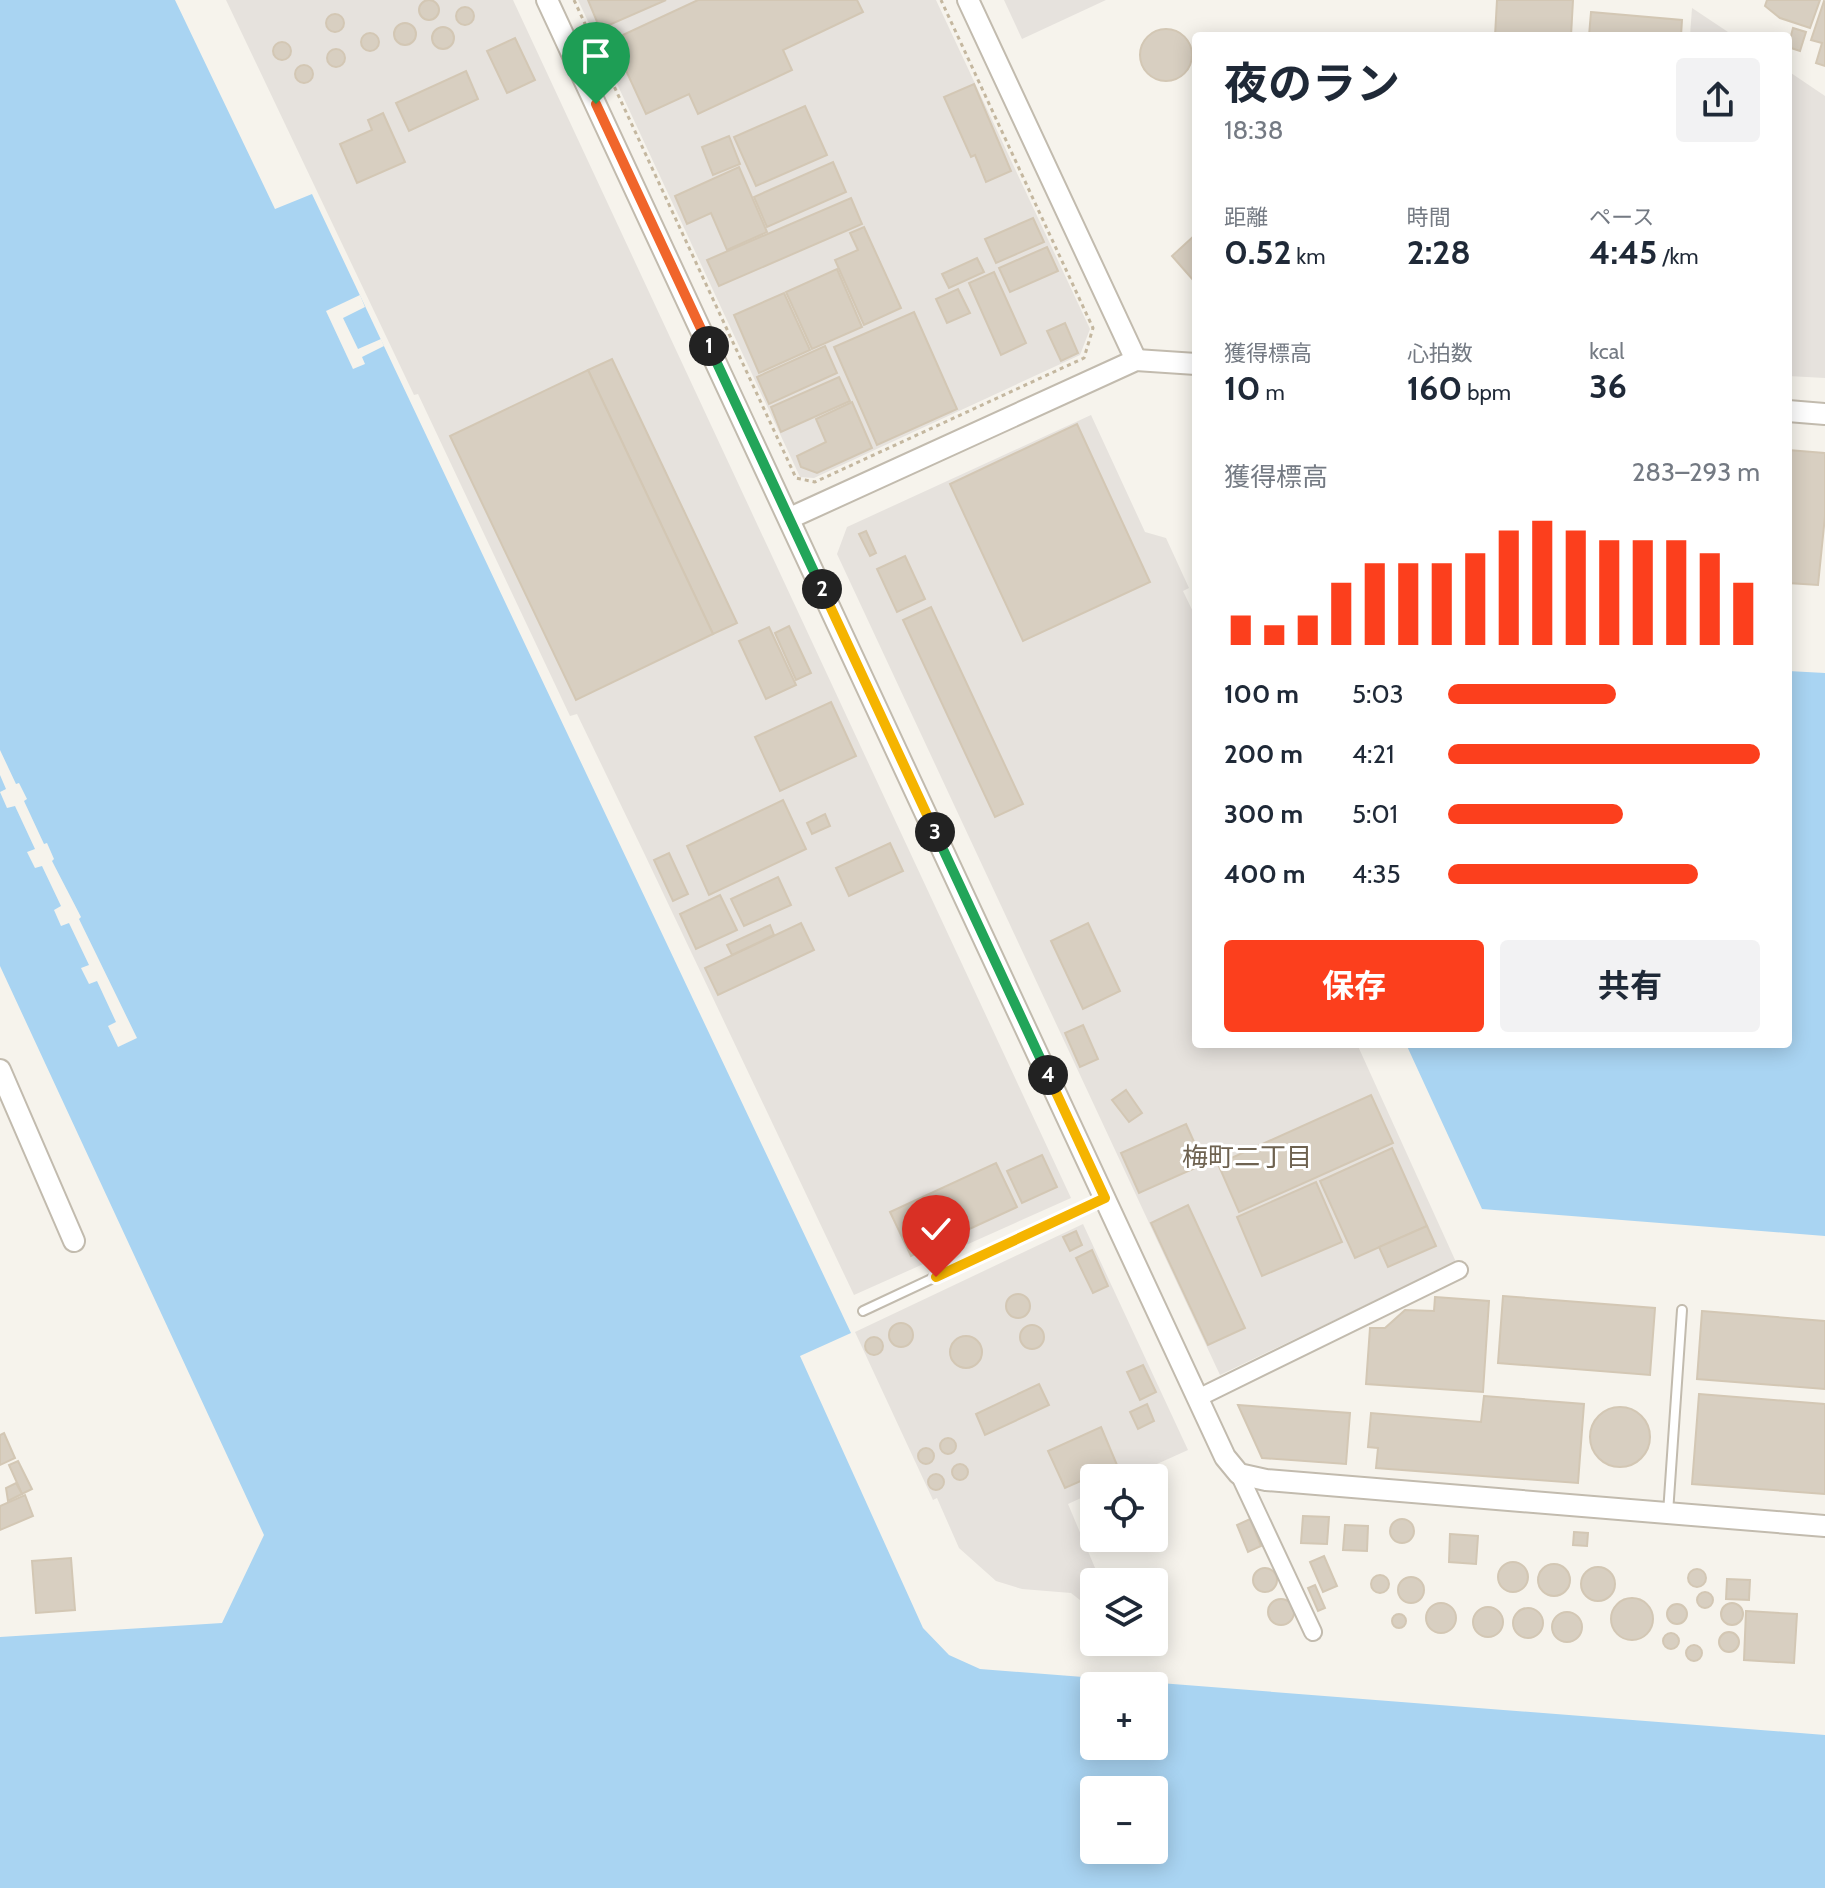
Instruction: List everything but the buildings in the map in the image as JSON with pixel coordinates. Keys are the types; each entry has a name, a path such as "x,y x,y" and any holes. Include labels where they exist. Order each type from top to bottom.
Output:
{"street":[{"path":"547,0 1225,1457 1239,1474 1313,1632"},
{"path":"968,0 1136,360"},
{"path":"790,518 1136,360 1192,364"},
{"path":"1792,411 1825,414"},
{"path":"2,1078 74,1241"},
{"path":"1198,1398 1459,1270"},
{"path":"1239,1474 1266,1480 1825,1526"}],"lane":[{"path":"863,1311 1105,1198"},
{"path":"1668,1514 1682,1310"}],"path":[{"path":"574,0 796,478 815,482 1084,358 1093,328 941,0"}],"shaded area":[{"path":"226,0 513,0 1071,1198 854,1295 577,714 570,716 418,394 414,395"},
{"path":"578,0 936,0 1090,329 1080,355 814,478 800,477"},
{"path":"1004,0 1106,0 1022,39"},
{"path":"1692,8 1728,32 1690,32"},
{"path":"1792,74 1825,96 1825,378 1792,376"},
{"path":"1091,415 1145,532 1166,538 1189,588 1183,591 1192,610 1192,1048 1359,1048 1456,1262 1220,1375 837,554 847,527"},
{"path":"1083,1224 1188,1450 1157,1464 1080,1464 1080,1498 1068,1504 1080,1532 1080,1552 1088,1552 1095,1568 1080,1568 1080,1600 1071,1593 1022,1589 996,1581 959,1548 937,1498 933,1500 855,1332"}],"water":[{"path":"0,0 175,0 275,209 312,194 851,1333 800,1356 923,1628 949,1655 980,1669 1080,1677 1080,1760 1168,1760 1168,1684 1825,1735 1825,1888 0,1888 0,1637 222,1623 264,1535 0,966"},
{"path":"1792,671 1825,673 1825,1236 1482,1209 1408,1048 1792,1048"}],"pier":[{"path":"360,295 365,307 343,318 358,349 381,339 384,346 362,357 365,364 353,369 326,311"},
{"path":"0,750 27,799 24,801 44,844 47,843 54,859 52,861 137,1038 118,1047 108,1026 116,1022 97,981 89,984 81,968 89,965 69,923 61,926 54,910 61,906 42,866 35,868 27,852 35,849 15,806 7,808 0,792 6,789 0,775"}],"district":[{"name":"梅町二丁目","path":"1247,1157"}],"route":[{"path":"596,104 1105,1198 936,1277"}]}
